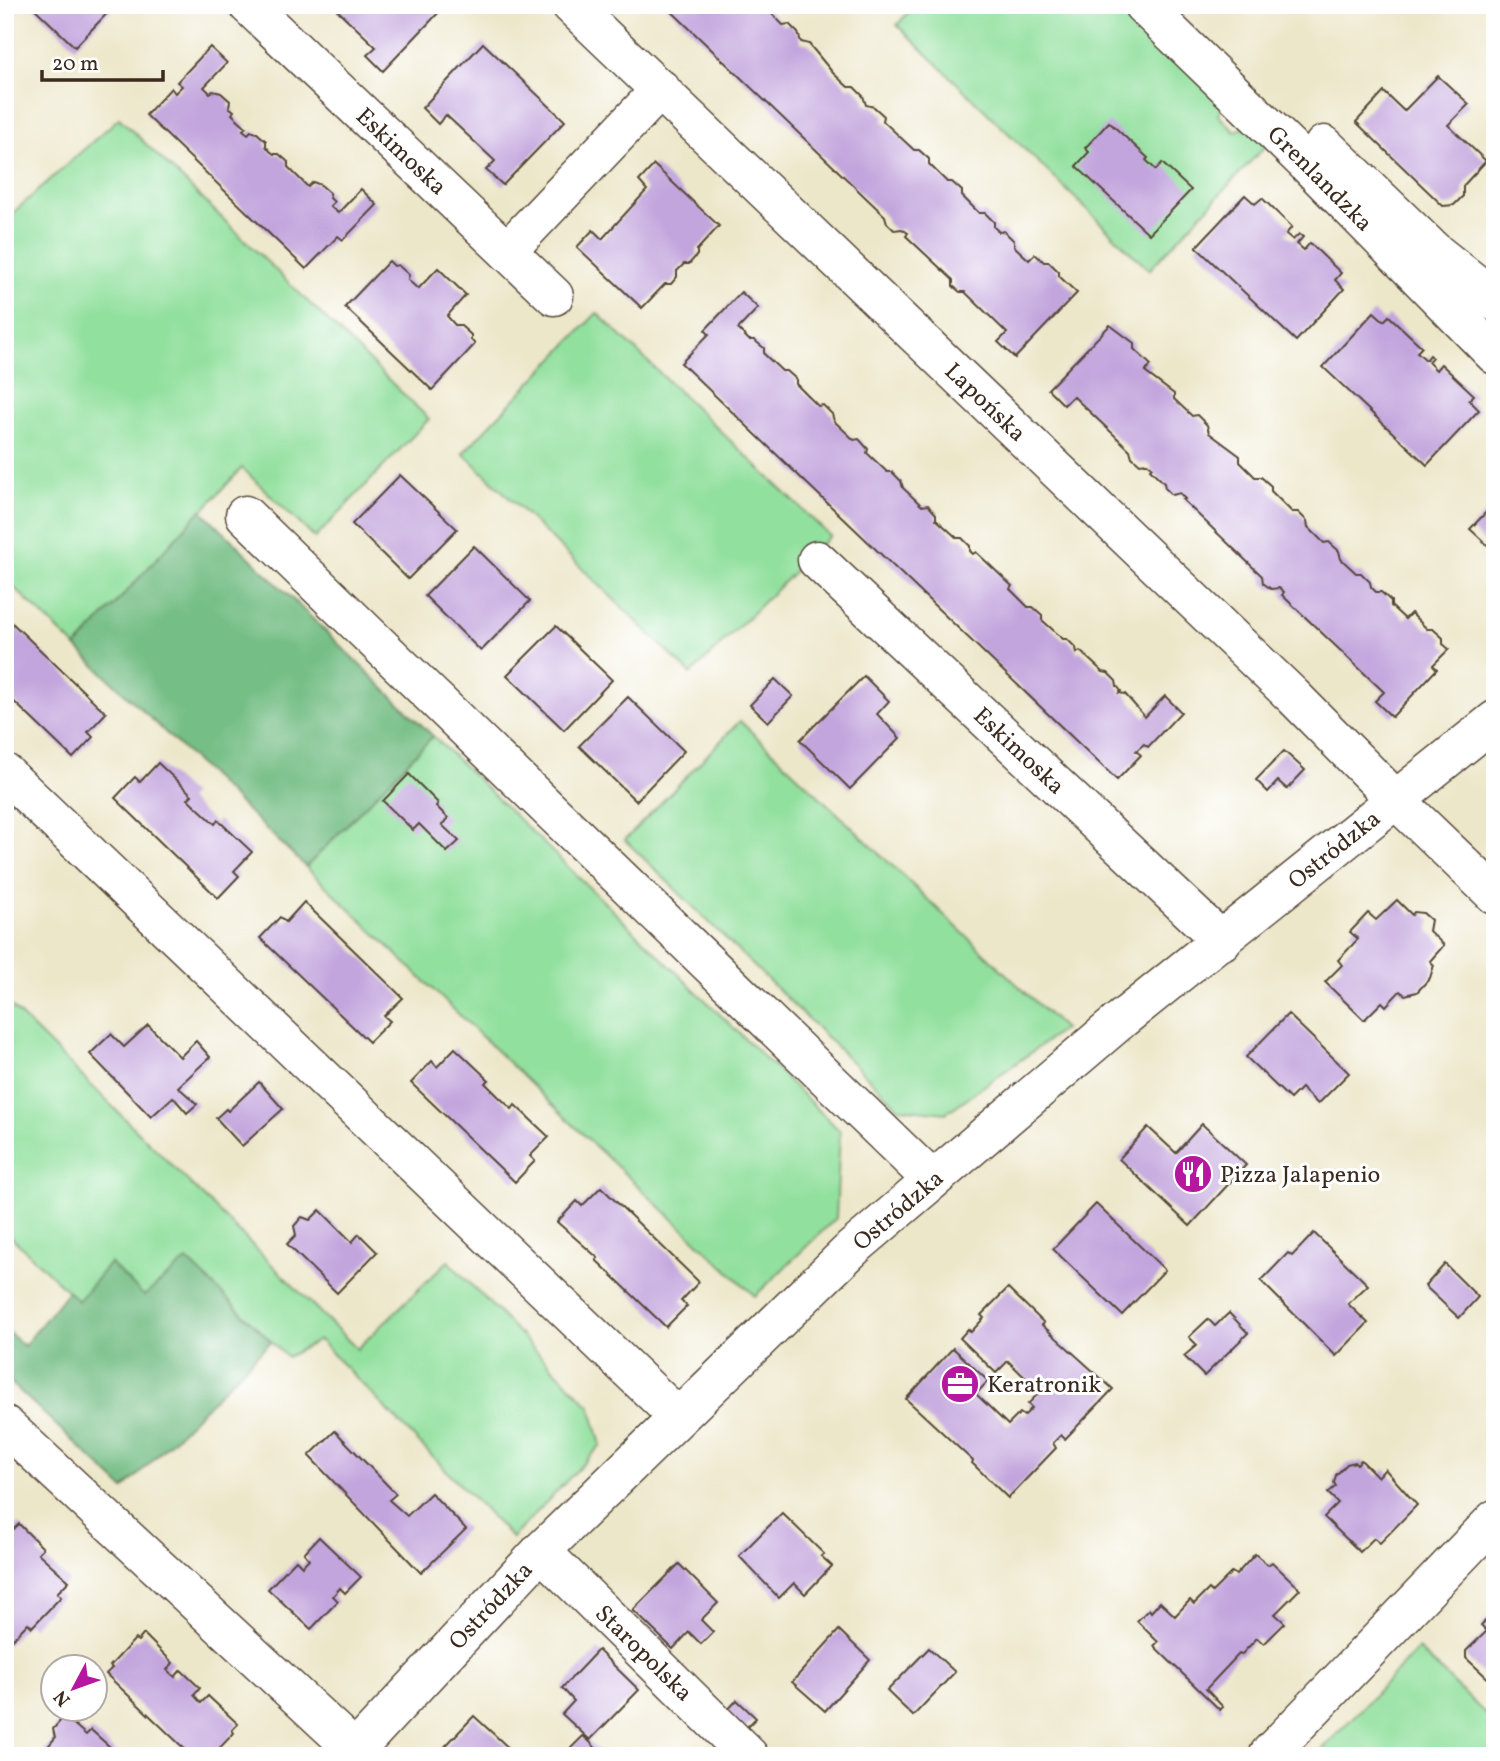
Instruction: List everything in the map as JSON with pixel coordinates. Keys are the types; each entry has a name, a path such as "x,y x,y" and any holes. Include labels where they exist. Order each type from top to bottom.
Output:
{"street":[{"name":"Eskimoska","path":"248,5 554,296"},
{"name":"Lapońska","path":"572,5 1293,695 1396,800 1495,895"},
{"name":"Grenlandzka","path":"1143,5 1308,165 1495,355"},
{"path":"507,251 661,89"},
{"path":"1292,114 1434,251 1495,302"},
{"path":"245,515 932,1180"},
{"name":"Eskimoska","path":"817,560 1222,941"},
{"name":"Ostródzka","path":"352,1753 541,1551 853,1248 1122,1019 1495,720"},
{"path":"5,773 678,1417"},
{"path":"5,1425 352,1753"},
{"path":"1269,1754 1495,1519"},
{"name":"Staropolska","path":"541,1551 749,1756"}],"green space":[{"path":"915,5 1124,5 1224,101 1218,115 1235,132 1249,124 1268,143 1149,270 897,25"},
{"path":"119,118 429,419 315,538 242,468 76,647 5,579 5,220"},
{"path":"597,313 830,536 691,674 463,453"},
{"path":"201,510 433,736 306,867 76,647"},
{"path":"740,721 1064,1029 946,1113 899,1108 625,840"},
{"path":"433,736 840,1131 836,1218 755,1296 306,867"},
{"path":"5,1000 357,1349 448,1261 590,1406 601,1445 512,1538 319,1340 287,1357 187,1261 144,1296 78,1301 5,1231"},
{"path":"187,1260 271,1341 124,1489 5,1377 5,1329 24,1346 68,1291 78,1301 110,1263 144,1296"},
{"path":"1418,1649 1495,1723 1495,1756 1316,1756"}],"building":[{"path":"31,5 115,5 75,47"},
{"path":"332,5 440,5 443,8 383,71 367,55 376,47"},
{"path":"665,5 763,5 783,25 789,24 798,33 801,42 809,44 848,87 854,87 863,96 866,105 874,107 884,116 883,121 914,150 919,150 929,159 929,164 947,182 952,182 962,191 962,196 979,213 985,213 999,232 1004,231 1014,241 1014,246 1029,260 1035,254 1044,262 1049,262 1077,293 1015,358 998,342 1007,333 965,292 960,292 953,286 953,280 906,236 908,233 902,229 894,230 887,223 885,216"},
{"path":"483,43 565,121 503,185 486,170 495,161 446,115 438,124 422,108"},
{"path":"210,47 227,63 204,87 210,93 221,93 230,101 229,107 234,111 232,114 246,127 243,130 248,134 251,131 257,133 266,141 270,151 279,154 288,162 288,167 308,187 313,182 321,185 330,193 334,202 330,206 338,213 361,189 377,205 343,240 338,236 306,269 146,115 171,88 175,93 182,86 177,82"},
{"path":"1438,76 1469,104 1448,125 1486,161 1463,186 1463,196 1454,205 1443,206 1356,122 1384,92 1404,111"},
{"path":"1109,122 1148,158 1146,160 1156,170 1162,163 1191,190 1149,234 1076,166 1089,152 1085,148"},
{"path":"654,165 719,226 697,250 697,255 689,264 684,264 677,271 677,277 671,284 665,284 642,308 577,247 593,230 602,239 647,190 639,181"},
{"path":"1245,195 1255,204 1262,198 1292,227 1286,234 1293,240 1299,234 1303,237 1297,244 1304,250 1310,243 1341,273 1335,280 1344,289 1296,341 1196,247"},
{"path":"389,261 409,275 408,280 418,289 438,268 466,295 447,316 471,335 475,344 432,390 345,307"},
{"path":"741,292 758,308 738,329 749,340 754,340 764,348 764,354 782,371 787,371 796,379 796,384 818,406 823,405 832,414 834,421 854,440 859,439 868,449 867,453 887,472 892,472 901,481 903,488 922,506 928,505 936,514 936,519 957,538 962,538 973,554 976,552 1012,586 1010,589 1028,607 1033,607 1042,615 1042,620 1063,639 1067,639 1077,653 1080,651 1103,672 1108,673 1116,681 1121,691 1119,693 1125,694 1145,717 1165,696 1181,712 1148,747 1144,744 1136,751 1141,755 1117,780 681,363 709,334 705,330"},
{"path":"1374,312 1384,321 1389,316 1422,347 1417,352 1426,360 1430,355 1432,357 1428,362 1436,370 1441,364 1474,395 1469,400 1479,410 1427,465 1323,367"},
{"path":"1110,325 1134,343 1134,349 1151,365 1145,372 1174,394 1174,399 1192,416 1197,415 1207,425 1209,433 1240,456 1240,462 1255,477 1261,477 1271,486 1271,491 1292,512 1298,512 1324,543 1329,542 1339,551 1341,559 1356,573 1361,573 1376,592 1381,592 1391,601 1391,606 1405,619 1411,613 1427,629 1433,629 1443,638 1443,644 1449,649 1433,665 1437,669 1392,717 1375,701 1384,692 1282,595 1284,592 1279,588 1271,589 1263,583 1262,576 1183,500 1185,499 1180,493 1172,495 1150,469 1152,467 1147,463 1140,464 1132,457 1130,450 1073,396 1064,405 1048,389"},
{"path":"400,475 457,529 408,579 352,524"},
{"path":"1495,503 1495,552 1470,529"},
{"path":"474,546 530,601 481,651 425,596"},
{"path":"8,619 106,713 88,732 93,737 73,758 5,693 5,621"},
{"path":"556,626 612,680 564,730 507,675"},
{"path":"864,676 889,701 877,714 900,738 850,789 800,740"},
{"path":"775,679 793,696 768,722 750,705"},
{"path":"628,697 684,751 636,801 579,746"},
{"path":"1284,751 1305,770 1287,789 1278,781 1268,792 1256,780"},
{"path":"158,763 192,795 188,799 215,824 218,820 252,852 234,871 239,876 218,898 115,798 135,777 140,782"},
{"path":"409,774 438,803 436,806 448,818 442,825 459,841 447,852 419,824 413,830 383,801"},
{"path":"1397,900 1412,915 1414,912 1423,913 1431,920 1429,931 1444,945 1430,961 1434,965 1430,978 1417,992 1405,995 1400,991 1386,1006 1382,1002 1364,1020 1325,982 1342,965 1338,960 1358,939 1350,932 1368,913 1376,920"},
{"path":"304,902 403,998 384,1016 390,1021 369,1042 260,938 280,917 286,922"},
{"path":"1288,1014 1349,1073 1318,1104 1301,1088 1290,1099 1246,1057"},
{"path":"148,1025 180,1057 196,1041 210,1057 178,1087 197,1104 187,1113 173,1097 151,1117 90,1054 111,1034 124,1047"},
{"path":"455,1048 489,1080 485,1083 498,1096 512,1109 515,1105 549,1137 530,1156 535,1161 515,1182 411,1083 432,1061 437,1067"},
{"path":"259,1082 283,1109 242,1146 216,1118 226,1109 228,1111"},
{"path":"1202,1124 1246,1165 1190,1226 1119,1159 1148,1127 1176,1153"},
{"path":"601,1187 699,1282 681,1301 687,1306 666,1327 596,1260 598,1258 557,1222 577,1201 582,1206"},
{"path":"1096,1204 1165,1270 1122,1315 1053,1249"},
{"path":"320,1210 352,1242 359,1234 377,1252 337,1293 287,1244 296,1235 294,1226 302,1217 310,1220"},
{"path":"1314,1233 1368,1285 1348,1304 1368,1323 1336,1356 1261,1281 1288,1253 1292,1256"},
{"path":"1445,1264 1478,1297 1459,1318 1425,1286"},
{"path":"1008,1288 1044,1323 1042,1325 1113,1389 1065,1439 1061,1435 1053,1443 1056,1448 1008,1498 972,1463 973,1461 906,1399 953,1348 988,1381 976,1394 1008,1425 1020,1413 1024,1416 1032,1408 1028,1404 1040,1392 1008,1361 996,1373 960,1338 968,1329 971,1332 984,1318 981,1315"},
{"path":"1229,1313 1248,1333 1204,1376 1184,1356 1197,1345 1189,1337 1208,1319 1215,1326"},
{"path":"335,1431 396,1494 389,1500 407,1516 431,1493 466,1529 421,1573 309,1456"},
{"path":"1361,1460 1378,1477 1385,1469 1417,1505 1380,1543 1374,1538 1360,1552 1324,1517 1338,1503 1328,1493 1336,1486 1336,1475 1347,1464 1357,1464"},
{"path":"782,1513 824,1554 821,1556 832,1566 805,1594 794,1583 779,1598 739,1556"},
{"path":"5,1521 14,1529 19,1524 43,1548 38,1553 69,1581 57,1593 61,1597 32,1627 28,1623 7,1645 5,1643"},
{"path":"319,1537 361,1577 345,1593 340,1588 333,1596 338,1601 311,1629 268,1589 296,1560 302,1566 309,1559 304,1553"},
{"path":"1255,1554 1268,1565 1272,1562 1300,1589 1275,1614 1285,1623 1264,1644 1257,1638 1206,1689 1223,1707 1220,1710 1154,1646 1158,1642 1137,1621 1160,1602 1175,1616 1190,1600 1194,1604 1209,1589 1212,1592 1232,1572 1236,1575"},
{"path":"679,1564 718,1603 701,1620 713,1632 701,1644 689,1632 673,1649 633,1610"},
{"path":"1495,1612 1495,1685 1466,1658 1466,1651 1487,1631 1481,1625"},
{"path":"839,1630 870,1660 825,1711 792,1682"},
{"path":"144,1634 173,1663 167,1670 175,1677 181,1670 200,1688 194,1695 201,1703 208,1696 238,1724 232,1730 234,1733 212,1756 192,1756 108,1676 112,1668 110,1666 135,1639 138,1641"},
{"path":"929,1648 955,1672 913,1716 887,1691"},
{"path":"598,1650 639,1690 590,1740 562,1714 574,1701 562,1688"},
{"path":"737,1700 756,1718 744,1730 725,1713"},
{"path":"474,1716 512,1751 507,1756 436,1756"},
{"path":"59,1722 71,1722 86,1735 91,1730 120,1756 40,1756 55,1738 53,1729"},
{"path":"583,1736 603,1756 563,1756"}],"place":[{"name":"Pizza Jalapenio","path":"1193,1174"},
{"name":"Keratronik","path":"960,1384"}]}
